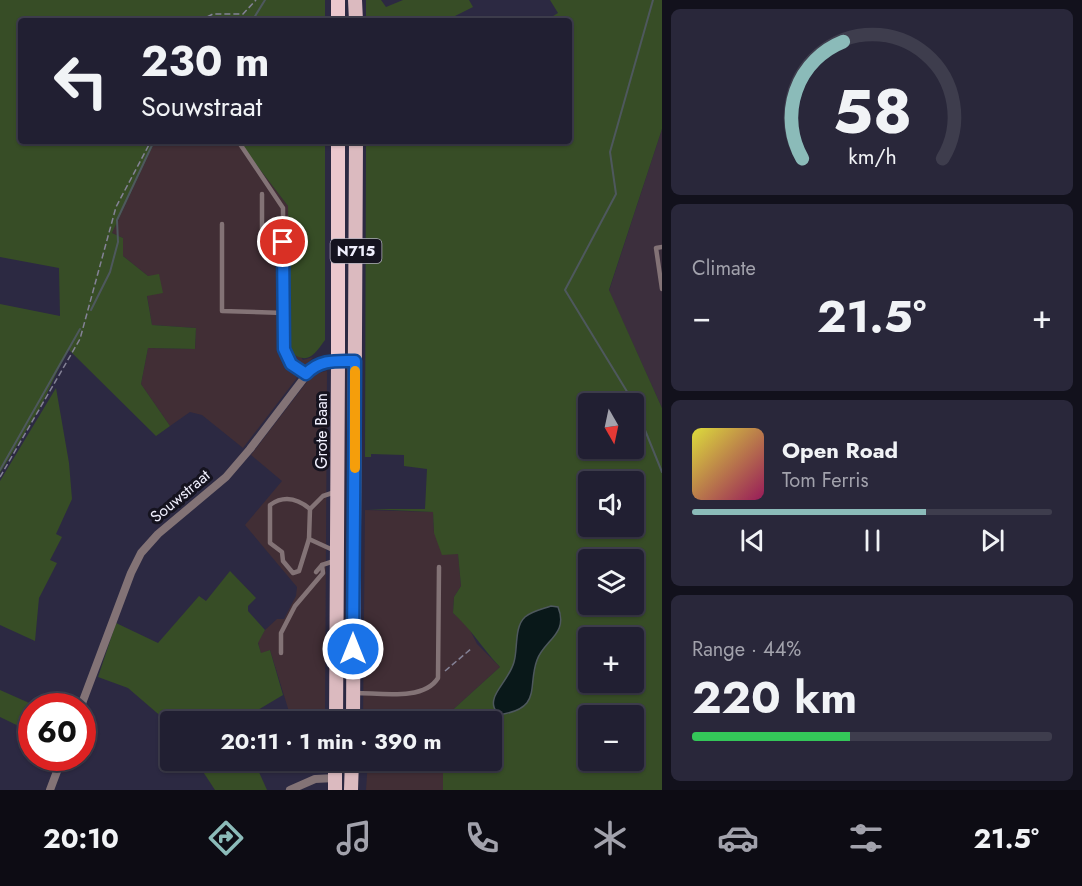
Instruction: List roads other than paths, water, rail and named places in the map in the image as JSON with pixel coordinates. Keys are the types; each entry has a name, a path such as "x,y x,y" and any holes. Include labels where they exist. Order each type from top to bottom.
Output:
{"highway":[{"path":"338,0 338,18"},
{"name":"Grote Baan","path":"338,144 338,361"}],"main road":[{"path":"356,0 356,18"},
{"name":"Grote Baan","path":"353,711 356,144"},
{"name":"Grote Baan","path":"336,711 338,361"},
{"path":"351,790 352,771"}],"street":[{"name":"Souwstraat","path":"86,693 131,573 141,553 158,534 226,477 314,365 355,361"},
{"path":"50,790 57,771"},
{"path":"290,790 315,779 335,784"}],"lane":[{"path":"240,144 283,208 284,349 291,364 306,374"},
{"path":"262,194 262,251 284,258"},
{"path":"222,224 222,311 284,313"},
{"path":"662,247 656,248 662,289"},
{"path":"310,509 299,500 278,499 270,506 270,543 282,552 283,561 293,573 299,571 309,539 310,509 323,496 337,491"},
{"path":"309,539 332,550 337,555 316,572"},
{"path":"281,653 281,633 301,596 323,573 322,565"},
{"path":"353,694 423,692 433,687 438,678 439,567"}],"waterway":[{"path":"254,18 265,0"},
{"path":"653,0 610,152 616,194 565,290 634,403 662,472"},
{"path":"91,310 110,272 118,242 117,220 153,144"},
{"path":"0,470 80,329"}]}
